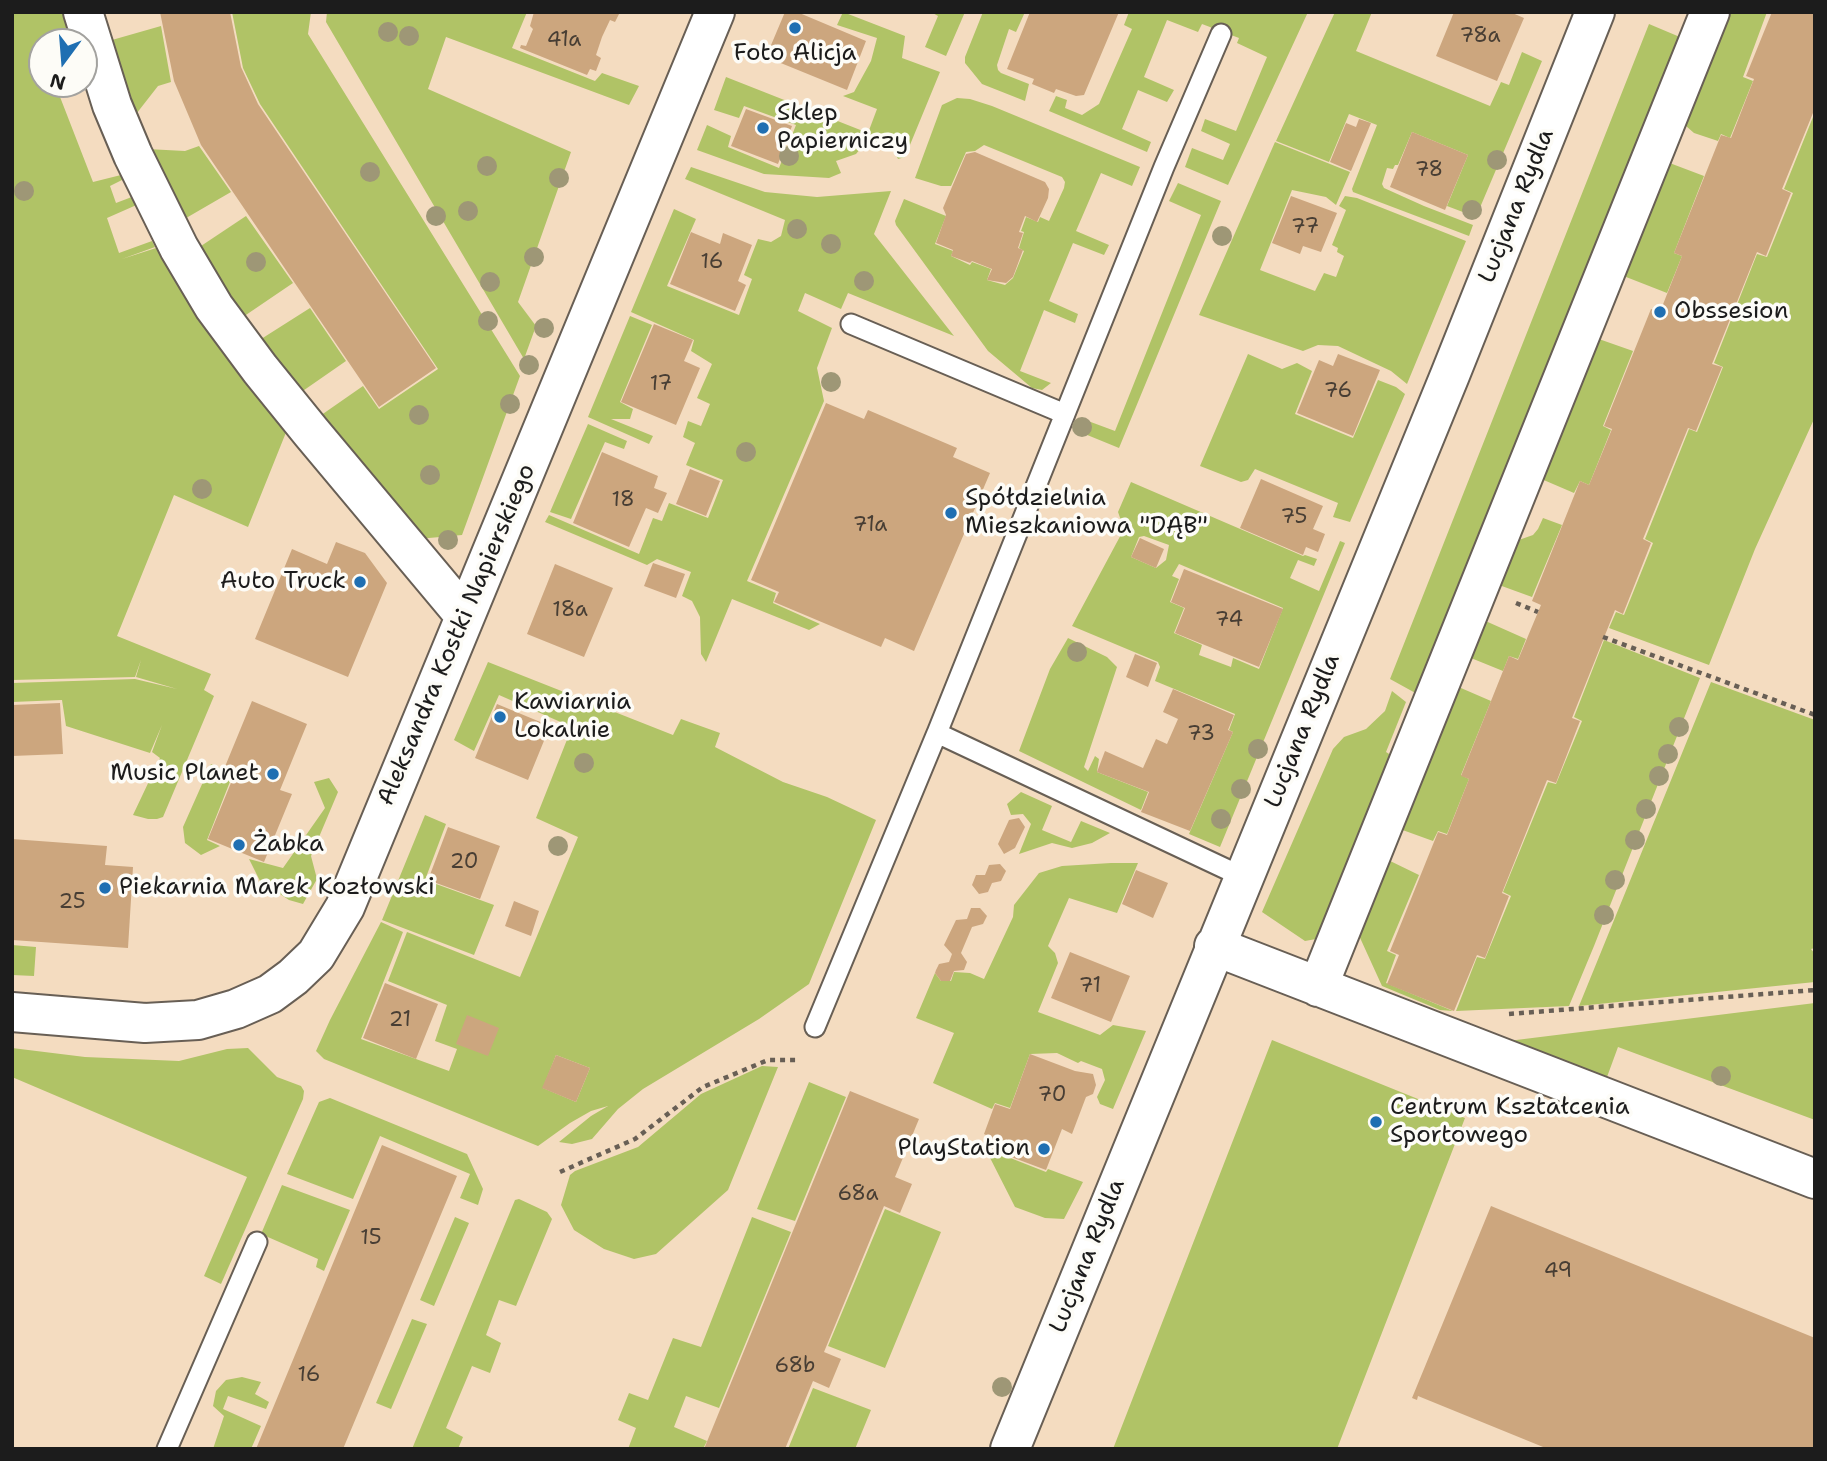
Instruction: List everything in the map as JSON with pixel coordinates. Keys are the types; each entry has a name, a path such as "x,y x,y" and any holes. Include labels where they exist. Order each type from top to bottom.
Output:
{"street":[{"path":"83,12 99,68 133,155 179,248 214,307 260,369 465,616"},
{"name":"Aleksandra Kostki Napierskiego","path":"12,1012 145,1023 198,1020 236,1009 270,994 316,955 345,906 715,12"},
{"name":"Lucjana Rydla","path":"1010,1449 1595,12"},
{"path":"1318,987 1710,12"},
{"path":"1214,946 1815,1179"}],"lane":[{"path":"815,1027 937,733 1164,167 1221,34"},
{"path":"851,324 1065,414"},
{"path":"937,733 1243,877"},
{"path":"167,1449 257,1242"}],"path":[{"path":"1603,637 1815,715"},
{"path":"1496,1015 1815,990"},
{"path":"560,1172 635,1139 703,1087 768,1060 797,1060"}],"green space":[{"path":"12,12 70,12 72,28 28,28 28,98 60,98 93,182 129,173 130,176 110,186 116,203 137,195 141,203 107,218 119,253 152,241 155,247 122,259 156,248 268,408 289,425 248,527 174,495 117,636 211,674 204,690 214,696 163,817 148,819 133,815 160,758 152,752 162,725 150,753 66,726 62,700 12,702 12,683 135,679 177,689 136,677 141,660 135,677 12,680"},
{"path":"232,12 311,12 308,34 520,376 462,535 418,539 317,418 363,386 379,409 438,369 260,104 243,68"},
{"path":"327,12 527,12 512,48 595,81 602,73 639,86 629,105 446,37 428,89 571,152 518,302 536,326 524,359 326,22"},
{"path":"843,12 905,36 902,58 940,72 905,157 898,159 889,140 861,148 856,154 836,161 841,173 829,178 764,174 697,150 707,125 731,136 728,147 779,168 796,125 744,106 739,118 714,110 726,77 868,133 877,109 843,96 854,92 871,61 877,38 837,25"},
{"path":"931,12 965,12 946,56 925,47 938,16"},
{"path":"983,12 1025,12 1016,32 1009,29 997,65 1001,73 1029,84 1025,101 982,84 965,63"},
{"path":"1129,12 1308,12 1228,185 1185,167 1192,148 1223,160 1230,144 1201,131 1205,119 1236,131 1267,57 1237,43 1239,38 1202,24 1198,32 1167,20 1144,77 1174,90 1167,102 1138,90 1122,129 1151,142 1147,152 1049,111 1056,96 1067,100 1065,108 1082,115 1099,104 1132,29 1124,25"},
{"path":"1335,12 1372,12 1356,51 1490,106 1501,82 1509,85 1522,52 1542,61 1476,217 1447,206 1468,155 1412,132 1398,165 1393,169 1387,168 1382,184 1384,188 1473,225 1469,236 1353,192 1377,125 1349,114 1329,162 1276,141"},
{"path":"1729,12 1767,12 1743,77 1753,81 1730,138 1721,134 1718,141 1694,133 1686,126 1686,114"},
{"path":"1649,24 1687,40 1419,695 1390,679"},
{"path":"161,26 171,82 158,86 133,118 105,42"},
{"path":"957,98 992,106 1140,167 1132,186 1101,173 1076,231 1109,245 1104,255 1073,243 1049,301 1078,314 1075,323 1044,310 1020,371 1051,383 1042,390 1032,388 988,351 896,225 895,221 904,199 946,216 935,244 953,251 951,256 970,265 972,262 991,269 987,280 1005,285 1013,278 1024,251 1019,248 1026,217 1038,222 1040,217 1049,221 1064,188 1062,177 984,145 975,151 966,152 951,186 941,186 915,178 942,105"},
{"path":"1815,112 1815,417 1755,549 1709,665 1609,628 1616,612 1624,615 1653,543 1645,539 1689,429 1697,432 1723,367 1714,363 1757,254 1767,257 1793,193 1784,189"},
{"path":"1275,142 1350,172 1336,205 1326,197 1292,190 1260,270 1315,291 1324,273 1336,277 1344,256 1332,245 1346,210 1339,206 1345,196 1357,198 1466,241 1407,384 1391,371 1338,346 1318,345 1303,351 1199,315"},
{"path":"199,146 231,192 181,221 147,149 185,151"},
{"path":"1667,162 1704,176 1674,253 1682,256 1667,293 1621,275"},
{"path":"691,167 765,192 817,197 891,191 874,234 954,336 848,293 841,309 805,293 798,311 832,328 817,368 824,401 747,581 776,593 773,603 820,624 809,630 732,599 706,662 701,654 700,617 692,601 682,596 691,572 657,559 647,565 545,522 549,515 639,554 653,518 662,521 669,503 708,518 723,480 686,465 695,443 683,437 688,421 701,426 710,404 697,398 712,364 691,351 694,340 631,312 674,209 696,219 667,286 739,315 752,279 744,275 758,239 771,242 781,236 785,220 685,179"},
{"path":"1178,183 1221,201 1119,448 1075,430 1080,418 1115,431 1201,215 1169,201"},
{"path":"246,216 293,283 240,319 195,250"},
{"path":"310,308 346,361 297,395 258,341"},
{"path":"630,316 652,325 620,402 633,409 630,419 611,419 653,436 649,444 588,417"},
{"path":"1596,338 1633,351 1603,426 1611,430 1589,485 1580,481 1574,493 1539,478"},
{"path":"1248,354 1282,369 1297,363 1312,371 1295,414 1353,438 1378,380 1405,394 1350,522 1333,517 1338,503 1255,469 1248,480 1241,482 1200,466"},
{"path":"588,424 627,441 624,449 605,442 571,519 550,512"},
{"path":"1131,482 1303,556 1317,559 1314,566 1298,560 1290,578 1319,591 1340,541 1345,543 1220,847 1189,834 1233,732 1229,730 1235,714 1155,681 1160,667 1158,662 1072,626 1124,529 1118,512","holes":["1144,536 1169,545 1166,560 1156,568 1131,557 1139,537","1179,564 1283,608 1259,669 1233,658 1231,667 1199,655 1202,645 1174,633 1184,608 1170,602 1179,579 1172,576"]},
{"path":"1543,518 1562,525 1532,597 1499,585 1516,541 1533,535"},
{"path":"1481,619 1526,639 1518,659 1509,656 1503,671 1466,656"},
{"path":"1068,638 1107,657 1117,667 1084,767 1088,771 1095,756 1099,759 1097,772 1148,792 1141,810 1019,751 1050,669"},
{"path":"1604,640 1700,678 1594,946 1569,1006 1456,1011 1477,957 1485,959 1511,896 1503,892 1548,782 1556,784 1582,721 1574,717"},
{"path":"488,662 673,735 681,719 720,733 715,747 783,782 827,797 876,820 809,984 759,1019 643,1089 618,1109 592,1139 572,1144 559,1142 608,1106 591,1111 570,1123 538,1146 324,1059 316,1051 381,922 403,932 361,1039 449,1071 457,1049 435,1041 447,1005 388,981 407,932 520,977 578,837 536,818 572,727 499,695 474,751 454,740","holes":["556,1055 590,1068 576,1102 543,1088"]},
{"path":"1711,682 1815,720 1815,948 1811,949 1815,954 1815,982 1579,1006"},
{"path":"1454,685 1491,701 1461,775 1469,779 1447,834 1438,831 1433,841 1397,828"},
{"path":"1392,691 1406,702 1386,752 1394,757 1324,929 1316,939 1305,941 1262,912 1333,749 1344,737 1366,729 1385,711"},
{"path":"211,764 233,774 207,840 220,846 201,855 185,843 183,827"},
{"path":"329,778 338,792 311,856 317,879 303,904 289,900 260,881 249,859 283,868 325,808 314,782"},
{"path":"1021,792 1052,806 1042,830 1071,842 1081,821 1110,833 1092,843 1072,848 1052,843 1019,854 1031,824 1023,814 1011,815 1007,804"},
{"path":"425,815 446,824 425,880 494,905 474,955 382,920"},
{"path":"1384,858 1419,875 1387,951 1396,955 1386,983 1453,1011 1440,1010 1382,986 1356,929"},
{"path":"1138,863 1117,913 1069,898 1048,946 1055,953 1058,963 1038,1012 1100,1035 1113,1025 1146,1031 1113,1109 1100,1104 1097,1097 1105,1080 1102,1069 1081,1061 1078,1063 1057,1053 1030,1054 1010,1108 995,1103 992,1109 933,1083 954,1033 916,1018 935,973 941,981 951,981 954,972 970,973 984,979 1013,917 1014,905 1039,873 1062,866"},
{"path":"12,945 36,947 34,976 12,975"},
{"path":"1815,1003 1815,1120 1618,1047 1607,1077 1508,1041"},
{"path":"1272,1040 1465,1118 1337,1449 1113,1449"},
{"path":"12,1048 85,1057 179,1061 227,1049 248,1048 277,1077 301,1086 304,1091 303,1099 221,1284 204,1276 247,1177 12,1077"},
{"path":"762,1066 778,1067 728,1190 656,1254 634,1259 604,1249 574,1230 561,1205 570,1175 638,1147 701,1094"},
{"path":"809,1082 846,1097 795,1221 757,1209"},
{"path":"330,1098 467,1154 483,1189 478,1205 460,1198 470,1174 380,1136 353,1199 287,1174 319,1102"},
{"path":"985,1148 1046,1172 1048,1169 1083,1182 1064,1219 1045,1218 1015,1207"},
{"path":"282,1185 350,1210 324,1271 316,1267 318,1259 261,1234"},
{"path":"519,1199 547,1212 552,1219 516,1306 499,1300 486,1335 501,1343 490,1373 472,1366 446,1428 463,1437 458,1449 412,1449 515,1200"},
{"path":"885,1209 941,1232 885,1368 828,1346"},
{"path":"455,1217 469,1223 434,1306 420,1300"},
{"path":"752,1217 791,1232 719,1408 686,1396 674,1427 707,1441 703,1449 628,1449 636,1428 618,1420 629,1393 648,1400 673,1338 701,1347"},
{"path":"412,1319 427,1324 391,1409 376,1403"},
{"path":"242,1377 261,1382 255,1394 269,1402 266,1409 228,1396 223,1409 261,1426 251,1449 213,1449 224,1416 213,1406 216,1391 226,1380"},
{"path":"813,1388 871,1410 855,1449 788,1449"}],"building":[{"path":"160,12 230,12 241,67 258,104 436,368 379,407 201,145 174,81"},
{"path":"534,12 620,12 615,22 610,20 602,37 596,55 601,58 596,71 590,69 587,75 520,48 521,45 526,46 533,29 530,26"},
{"path":"785,12 797,12 866,41 847,90 766,57"},
{"path":"1030,12 1119,12 1084,95 1076,96 1056,89 1054,93 1032,84 1034,79 1007,69"},
{"path":"1454,12 1510,12 1524,18 1497,81 1436,56"},
{"path":"1772,12 1815,12 1815,108 1782,189 1791,193 1766,256 1757,252 1712,364 1722,367 1696,431 1688,428 1643,539 1651,543 1623,614 1615,610 1572,718 1580,721 1556,783 1547,780 1502,893 1509,896 1485,958 1477,955 1454,1011 1387,984 1399,955 1390,951 1438,832 1447,835 1469,779 1461,776 1509,656 1518,660 1541,605 1532,601 1580,481 1589,485 1612,429 1604,426 1651,309 1660,312 1682,256 1674,253 1721,135 1731,138 1754,79 1746,76"},
{"path":"746,109 792,126 778,164 731,146"},
{"path":"1359,119 1371,123 1351,171 1330,162 1346,123 1356,127"},
{"path":"1412,132 1468,155 1445,210 1390,187"},
{"path":"975,152 1045,182 1049,189 1048,198 1037,222 1025,216 1019,232 1023,233 1018,248 1023,250 1013,277 1006,283 987,280 992,269 951,256 953,250 936,243 946,215 943,208 966,154"},
{"path":"1291,196 1337,213 1321,252 1303,246 1300,254 1272,243"},
{"path":"691,232 720,244 723,233 752,245 738,281 746,285 735,311 670,284"},
{"path":"654,324 693,340 684,361 700,368 676,425 621,402"},
{"path":"1338,354 1380,370 1353,436 1297,413 1319,360 1333,366"},
{"path":"826,403 864,419 868,410 957,448 953,457 990,473 914,651 885,638 881,647 774,602 779,592 751,580"},
{"path":"602,452 658,476 654,488 667,493 658,513 646,508 629,547 573,523"},
{"path":"690,469 720,481 706,516 676,504"},
{"path":"1261,479 1323,506 1313,529 1325,534 1318,552 1306,547 1303,555 1240,528"},
{"path":"1140,538 1164,549 1156,568 1131,557"},
{"path":"336,542 365,553 387,583 348,677 255,639 292,549 327,564"},
{"path":"653,563 685,574 676,598 644,586"},
{"path":"555,564 613,588 584,657 527,634"},
{"path":"1184,569 1283,609 1259,667 1175,633 1185,608 1171,602"},
{"path":"1135,654 1157,663 1148,687 1126,677"},
{"path":"1173,689 1234,715 1228,730 1233,732 1190,831 1141,812 1149,792 1097,772 1105,751 1143,768 1156,739 1167,744 1178,719 1163,712"},
{"path":"252,701 307,724 280,790 292,794 264,862 208,839 235,773 224,769"},
{"path":"60,703 63,754 12,756 12,705"},
{"path":"497,704 550,726 528,780 475,758"},
{"path":"1019,818 1025,827 1015,848 1004,854 998,844 1009,820"},
{"path":"448,827 500,846 480,899 428,880"},
{"path":"12,839 107,846 105,865 133,867 128,948 12,940"},
{"path":"1000,864 1006,871 1001,881 992,883 988,892 979,894 972,885 976,875 985,875 989,865"},
{"path":"1136,870 1168,883 1153,918 1122,904"},
{"path":"514,901 539,911 531,936 505,926"},
{"path":"971,908 980,908 987,916 983,924 972,927 961,953 967,962 964,970 954,971 950,981 941,981 935,973 936,970 939,964 949,962 952,954 944,945 956,920 967,919"},
{"path":"1070,952 1130,976 1111,1022 1051,998"},
{"path":"385,983 438,1004 416,1059 363,1038"},
{"path":"467,1015 499,1028 488,1056 456,1044"},
{"path":"1030,1054 1075,1071 1093,1074 1096,1085 1093,1094 1086,1097 1072,1134 1062,1129 1046,1170 982,1146 995,1104 1010,1109"},
{"path":"556,1055 590,1068 576,1102 542,1088"},
{"path":"850,1091 919,1119 895,1177 912,1184 900,1213 884,1206 824,1352 841,1359 829,1388 813,1381 785,1449 704,1449"},
{"path":"382,1145 457,1176 343,1449 256,1449"},
{"path":"1491,1206 1815,1338 1815,1449 1548,1449 1418,1396 1417,1400 1412,1398"}],"place":[{"name":"Foto Alicja","path":"795,28"},
{"name":"Sklep Papierniczy","path":"763,128"},
{"name":"Obssesion","path":"1660,312"},
{"name":"Spółdzielnia Mieszkaniowa \"DĄB\"","path":"951,513"},
{"name":"Auto Truck","path":"360,582"},
{"name":"Kawiarnia Lokalnie","path":"500,717"},
{"name":"Music Planet","path":"273,774"},
{"name":"Żabka","path":"239,845"},
{"name":"Piekarnia Marek Kozłowski","path":"105,888"},
{"name":"Centrum Kształcenia Sportowego","path":"1376,1122"},
{"name":"PlayStation","path":"1044,1149"}]}
